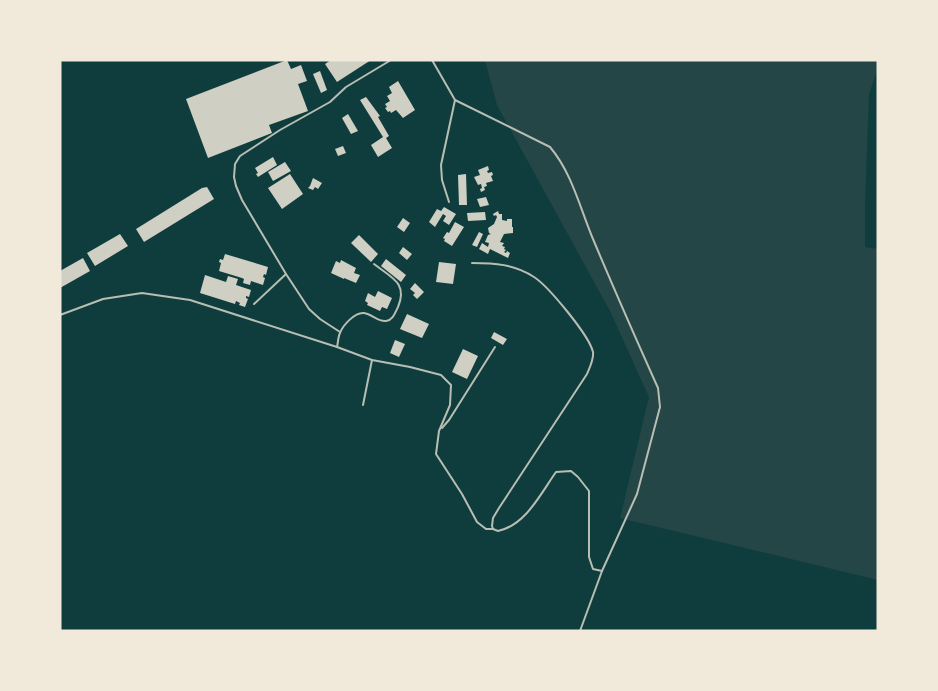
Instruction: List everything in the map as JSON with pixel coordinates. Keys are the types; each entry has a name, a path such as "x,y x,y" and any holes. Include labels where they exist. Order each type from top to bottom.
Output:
{"lane":[{"path":"340,332 309,309 285,274 236,186 234,170 240,156 330,102 346,87 391,60"},
{"path":"432,60 455,100 550,147 565,166 593,238 658,388 660,407 637,494 602,571 580,631"},
{"path":"449,202 442,180 441,165 455,100"},
{"path":"472,263 507,265 532,276 545,285 587,337 594,354 587,374 493,518 492,526 495,530"},
{"path":"338,347 340,332 349,320 362,313 385,321 389,320 394,315 402,297 398,284 374,264"},
{"path":"254,304 285,274"},
{"path":"60,315 103,299 142,293 190,300 372,360 441,375 452,386 450,405 439,431 436,454 477,522 486,529 498,531 508,528 527,514 556,472 571,471 589,491 589,557 593,569 602,571"},
{"path":"439,431 449,420 495,347"},
{"path":"363,405 372,360"}],"shaded area":[{"path":"485,60 878,60 878,68 869,94 865,247 878,249 878,580 620,518 649,397 610,311 497,105"}],"building":[{"path":"287,60 291,69 301,65 307,81 298,84 308,111 269,125 272,133 208,158 186,99"},
{"path":"331,60 371,60 337,82 325,64"},
{"path":"320,71 327,90 321,93 313,74"},
{"path":"398,81 415,110 403,118 396,110 391,113 385,108 387,107 385,104 390,101 387,96 392,93 389,87"},
{"path":"366,97 380,116 378,117 389,136 386,138 392,148 378,157 371,145 383,137 360,100"},
{"path":"348,114 358,131 351,134 342,118"},
{"path":"343,146 346,153 338,156 335,149"},
{"path":"273,157 277,165 258,177 255,168"},
{"path":"285,162 291,171 273,181 268,172"},
{"path":"488,166 487,171 492,172 493,181 486,183 485,190 481,192 481,184 478,185 474,177 480,175 478,170"},
{"path":"290,174 303,194 282,209 268,188"},
{"path":"466,174 467,205 459,205 458,175"},
{"path":"313,178 322,183 318,189 308,188"},
{"path":"207,187 214,199 144,242 136,229"},
{"path":"486,197 489,205 480,207 477,199"},
{"path":"444,207 456,214 449,225 443,221 446,216 443,214 435,227 429,222 437,209 441,211"},
{"path":"498,211 502,214 502,220 512,219 513,233 504,234 500,242 504,243 502,246 506,250 504,252 510,253 508,258 490,249 488,254 479,249 482,243 488,247 489,243 485,242 491,234 488,228 494,224 497,217 493,214"},
{"path":"485,212 486,220 468,221 467,213"},
{"path":"403,218 410,223 404,232 397,227"},
{"path":"455,222 464,227 452,246 443,238"},
{"path":"479,232 483,234 477,247 472,245"},
{"path":"120,234 128,246 95,266 87,253"},
{"path":"359,235 378,254 371,262 351,243"},
{"path":"403,247 412,254 407,260 399,253"},
{"path":"225,254 268,267 263,277 265,278 263,285 251,281 250,285 243,283 242,278 219,271 220,259 223,260"},
{"path":"83,258 90,271 60,288 60,271"},
{"path":"386,259 406,275 401,282 381,266"},
{"path":"341,260 356,268 354,273 360,275 356,283 331,273 336,261 340,263"},
{"path":"439,262 456,264 453,284 436,282"},
{"path":"205,275 226,282 228,276 238,279 236,285 251,290 249,297 246,296 248,299 245,307 236,301 235,304 200,293"},
{"path":"415,283 424,292 417,299 413,295 415,293 410,289"},
{"path":"378,291 392,298 387,309 382,307 380,311 367,305 365,301 368,293 375,297"},
{"path":"407,314 429,324 422,338 400,329"},
{"path":"494,332 507,339 503,345 491,338"},
{"path":"395,340 405,344 399,357 390,353"},
{"path":"463,349 478,356 467,379 452,372"}]}
